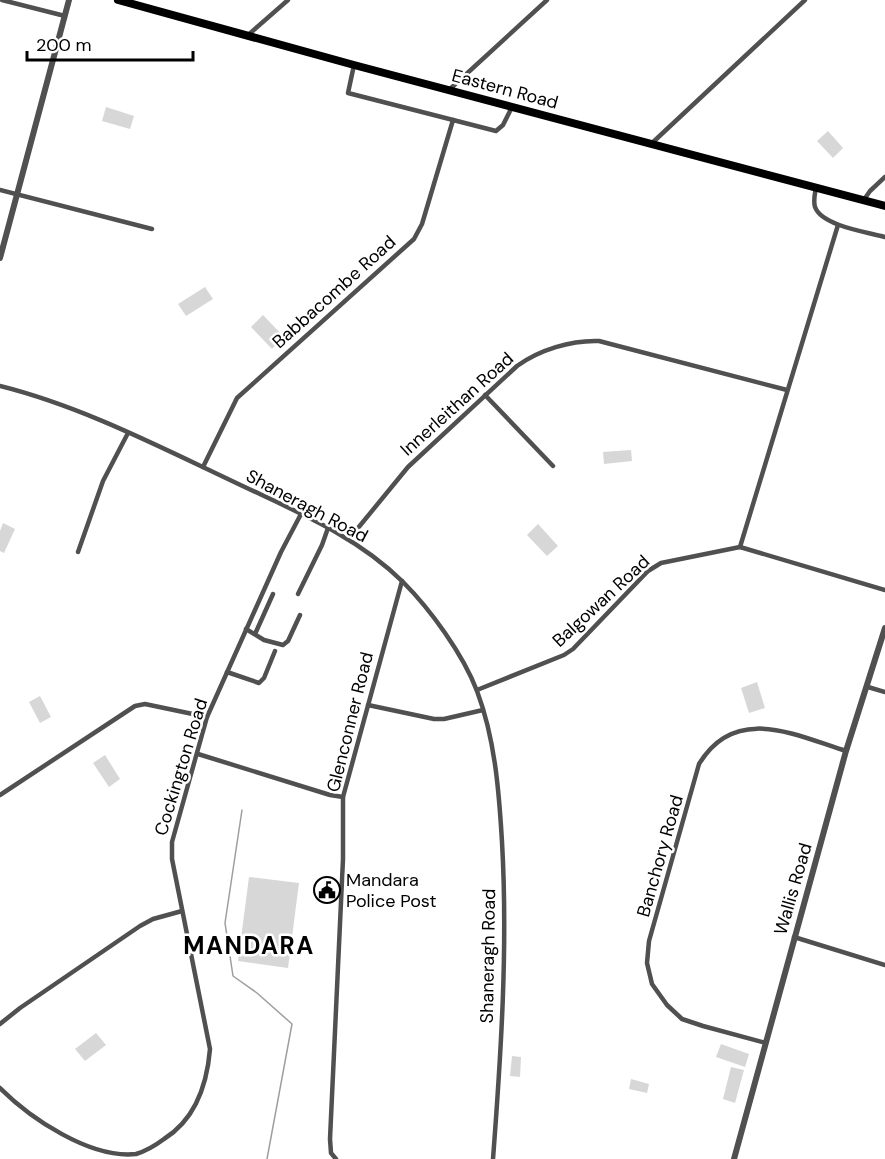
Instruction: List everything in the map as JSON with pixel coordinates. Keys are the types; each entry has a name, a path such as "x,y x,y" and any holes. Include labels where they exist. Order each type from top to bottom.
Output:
{"main road":[{"name":"Eastern Road","path":"118,0 885,206"}],"street":[{"path":"2,0 65,16"},
{"path":"0,258 69,0"},
{"path":"247,36 288,0"},
{"path":"450,89 547,0"},
{"path":"651,144 805,0"},
{"path":"354,65 348,93 498,130 512,106"},
{"name":"Babbacombe Road","path":"203,467 237,398 414,239 422,224 453,120"},
{"path":"863,201 885,177"},
{"path":"816,187 814,200 817,210 826,219 838,225 885,237"},
{"path":"0,190 152,229"},
{"path":"741,547 838,225"},
{"name":"Innerleithan Road","path":"349,539 408,467 485,395 530,357 588,341 606,343 787,390"},
{"name":"Shaneragh Road","path":"0,386 61,405 128,433 349,539 402,581 440,627 477,690 492,746 499,795 504,945 493,1159"},
{"path":"485,395 553,466"},
{"path":"78,552 103,481 128,433"},
{"name":"Cockington Road","path":"134,1156 156,1145 189,1118 198,1100 209,1060 209,1037 171,849 207,717 301,514"},
{"path":"298,594 328,528"},
{"name":"Balgowan Road","path":"477,690 564,655 654,566 661,563 741,547 885,590"},
{"name":"Glenconner Road","path":"336,1159 331,1154 330,1139 343,871 344,797 402,581"},
{"path":"255,634 273,594"},
{"path":"246,629 283,645 288,641 300,615"},
{"name":"Wallis Road","path":"735,1159 846,751 885,628"},
{"path":"227,672 259,683 264,678 275,651"},
{"path":"868,687 885,692"},
{"path":"0,795 135,706 145,704 207,717"},
{"path":"368,705 434,719 444,719 483,710"},
{"name":"Banchory Road","path":"766,1043 682,1019 652,984 646,963 650,941 699,765 713,747 736,732 757,727 779,731 846,751"},
{"path":"198,754 330,795 344,797"},
{"path":"0,1024 140,926 153,919 182,911"},
{"path":"794,937 885,965"},
{"path":"0,1088 33,1118 87,1148 134,1156"}],"shaded area":[{"path":"106,107 134,116 130,129 102,121"},
{"path":"828,131 843,148 833,158 817,141"},
{"path":"205,287 213,299 186,316 178,304"},
{"path":"263,315 284,337 272,349 251,327"},
{"path":"631,450 632,461 604,464 603,452"},
{"path":"3,523 15,529 4,553 0,551 0,531"},
{"path":"538,524 558,546 547,556 527,535"},
{"path":"757,682 765,708 749,713 741,688"},
{"path":"40,696 51,717 40,723 29,702"},
{"path":"105,755 120,779 109,787 93,763"},
{"path":"249,877 299,883 288,968 238,961"},
{"path":"96,1033 106,1045 85,1061 75,1049"},
{"path":"721,1044 749,1054 745,1067 716,1057"},
{"path":"512,1056 521,1057 520,1077 510,1076"},
{"path":"731,1067 744,1070 735,1103 723,1099"},
{"path":"631,1079 649,1084 647,1093 629,1089"}],"waterway":[{"path":"242,810 225,923 233,976 257,993 292,1024 267,1159"}],"place":[{"name":"Mandara Police Post","path":"327,890"}],"district":[{"name":"MANDARA","path":"249,946"}]}
